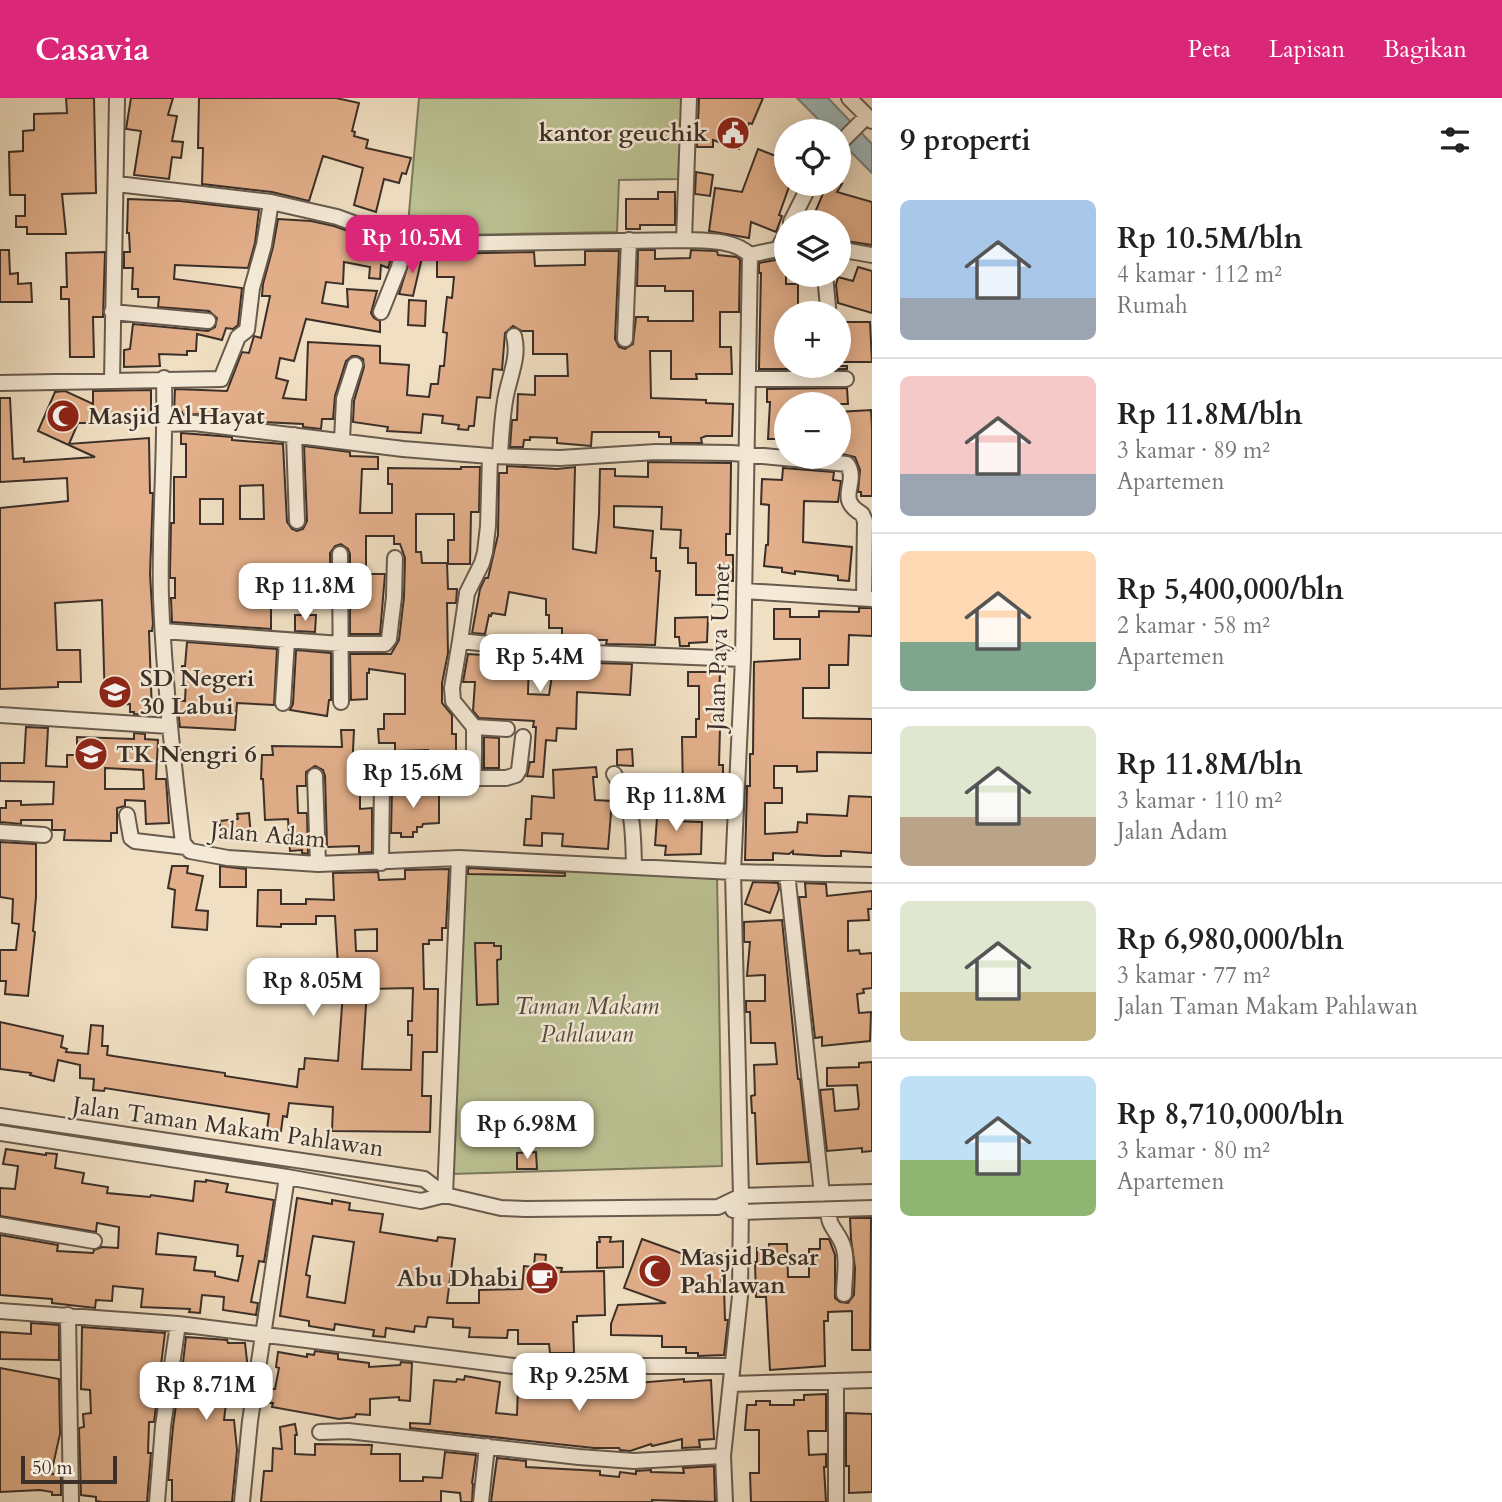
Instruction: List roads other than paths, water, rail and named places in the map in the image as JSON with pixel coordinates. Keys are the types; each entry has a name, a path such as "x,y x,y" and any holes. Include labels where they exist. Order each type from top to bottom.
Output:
{"street":[{"path":"112,381 117,98"},
{"path":"684,240 689,98"},
{"path":"849,98 868,119 851,134"},
{"path":"117,184 271,202 337,217 405,242 684,240 720,242 739,247 750,255 774,250"},
{"path":"0,383 164,378 217,380 223,376 238,337 247,330 252,288 264,245 271,202"},
{"path":"625,339 629,240"},
{"path":"382,312 399,267 405,242"},
{"path":"851,251 872,255"},
{"name":"Jalan Paya Umet","path":"725,1502 723,1456 740,1296 741,1196 733,872 743,659 750,255"},
{"path":"112,312 208,321"},
{"path":"474,778 474,727 453,701 452,688 467,593 485,552 495,456 515,357 514,335"},
{"path":"342,440 344,398 355,365"},
{"name":"Jalan Adam","path":"164,378 161,508 163,631 169,726 183,843 190,851 228,858 318,864 459,858 733,872 872,875"},
{"path":"749,379 846,379"},
{"path":"165,424 194,423 403,449 495,456 560,458 656,452 808,459 849,466 849,504 862,514 865,521 868,599 744,591"},
{"path":"294,435 297,521"},
{"path":"340,554 341,702"},
{"path":"163,631 382,645 388,642 394,597 395,558"},
{"path":"283,703 287,639"},
{"path":"460,641 565,652 743,659"},
{"path":"0,715 169,726"},
{"path":"474,727 507,729"},
{"path":"381,863 382,780 506,778 516,775 523,737"},
{"path":"614,774 630,804 634,866"},
{"path":"315,776 318,864"},
{"path":"127,815 131,838 135,841 186,848"},
{"path":"0,832 44,835"},
{"path":"445,1195 459,858"},
{"path":"787,873 822,1194"},
{"name":"Jalan Taman Makam Pahlawan","path":"0,1116 424,1179 445,1195 501,1208 579,1210 718,1207 741,1196 869,1192"},
{"path":"0,1133 286,1177 243,1473 242,1502"},
{"name":"Jalan Taman Makam Pahlawan","path":"286,1177 421,1201 445,1195"},
{"path":"718,1207 741,1212 868,1208 869,1192"},
{"path":"828,1210 829,1225 841,1240 845,1252 844,1294"},
{"path":"0,1226 94,1241"},
{"path":"0,1311 178,1324 513,1366 732,1366"},
{"path":"68,1315 71,1502"},
{"path":"157,1502 163,1426 178,1324"},
{"path":"731,1384 872,1380"},
{"path":"836,1382 836,1502"},
{"path":"320,1432 348,1431 634,1461 701,1455 723,1456"},
{"path":"481,1502 487,1446"}],"water":[{"path":"797,98 828,98 848,119 818,119"},
{"path":"851,122 872,144 872,173 851,152"}],"place":[{"name":"kantor geuchik","path":"733,133"},
{"name":"Masjid Al Hayat","path":"63,416"},
{"name":"SD Negeri 30 Labui","path":"115,692"},
{"name":"TK Nengri 6","path":"91,754"},
{"name":"Masjid Besar Pahlawan","path":"655,1271"},
{"name":"Abu Dhabi","path":"542,1278"}],"park label":[{"name":"Taman Makam Pahlawan","path":"587,1020"}]}
